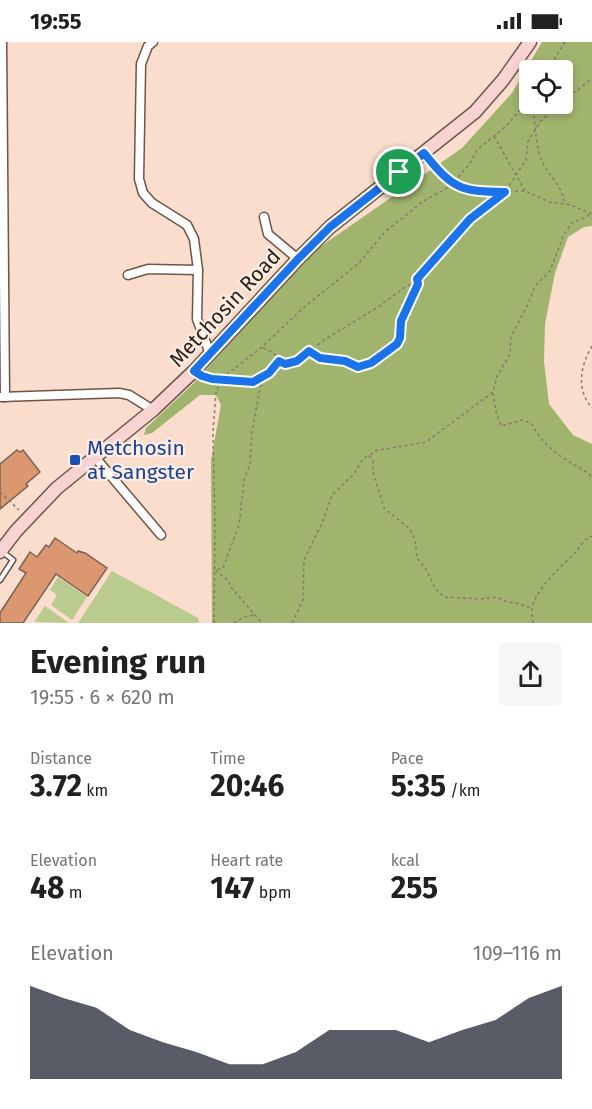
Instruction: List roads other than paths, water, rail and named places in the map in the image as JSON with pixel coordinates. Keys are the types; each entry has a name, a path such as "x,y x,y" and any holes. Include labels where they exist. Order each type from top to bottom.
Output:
{"main road":[{"name":"Metchosin Road","path":"1,552 28,518 57,488 153,410 194,371 330,227 475,112 503,80 530,42"}],"street":[{"path":"2,42 2,397 119,393 129,395 153,410"},
{"path":"153,42 148,46 141,64 139,179 143,193 152,203 187,225 194,239 198,270 197,320 210,354"},
{"path":"264,217 268,234 298,259"},
{"path":"128,275 148,269 198,270"},
{"path":"94,456 161,535"}],"lane":[{"path":"0,580 13,560 1,552"}],"place":[{"name":"Metchosin at Sangster","path":"75,460"}]}
